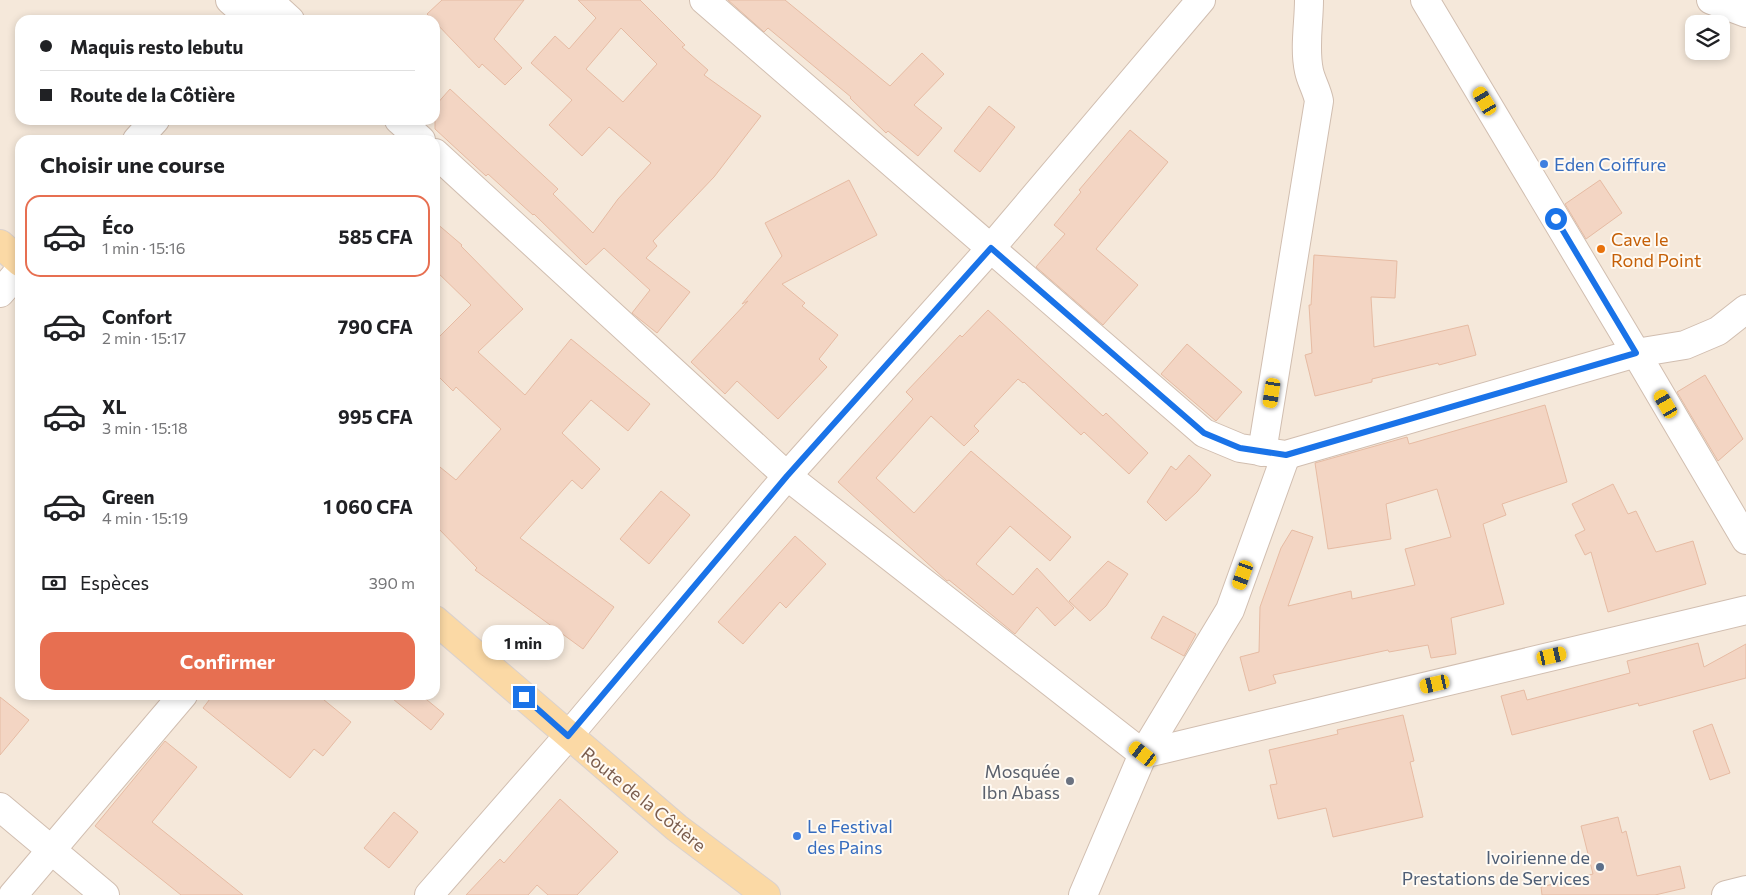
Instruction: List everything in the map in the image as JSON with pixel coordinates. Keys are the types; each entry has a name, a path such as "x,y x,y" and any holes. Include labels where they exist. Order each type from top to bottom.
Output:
{"main road":[{"path":"0,244 15,258"},
{"name":"Route de la Côtière","path":"440,624 677,828 766,895"}],"street":[{"path":"704,0 1204,433 1240,448 1274,453 1636,353 1685,345 1718,331 1746,309"},
{"path":"429,895 568,736 787,476 991,248 1201,0"},
{"path":"1082,895 1143,754 1230,610 1274,453 1319,101 1307,57 1309,0"},
{"path":"1424,0 1746,540"},
{"path":"1711,0 1746,13"},
{"path":"251,7 275,15"},
{"path":"142,135 150,125"},
{"path":"404,125 416,135"},
{"path":"440,158 787,476 1143,754"},
{"path":"0,293 15,276"},
{"path":"1143,754 1746,610"},
{"path":"13,895 179,700"},
{"path":"0,806 105,895"},
{"path":"1726,895 1746,890"}],"shaded area":[{"path":"0,0 1746,0 1746,895 0,895"}],"building":[{"path":"442,0 524,0 494,39 522,68 505,85 482,64 479,68 440,27 440,15 427,14"},
{"path":"578,0 640,0 685,45 682,47 708,70 704,75 761,116 714,177 653,241 657,246 646,258 690,292 657,333 632,313 650,290 604,248 586,265 534,214 488,174 486,176 435,129 435,125 440,125 440,100 450,89 558,189 553,194 593,233 618,199 651,163 609,127 582,156 549,125 572,100 531,63 555,36 569,49 596,18","holes":["621,28 657,64 623,102 586,69"]},
{"path":"728,0 785,0 890,86 922,53 944,74 914,105 942,128 918,156 888,131 886,133 851,97 768,28 764,32"},
{"path":"989,106 1015,127 980,172 954,151"},
{"path":"1130,130 1168,162 1096,249 1138,285 1103,325 1036,267 1065,234 1054,225 1081,192 1079,190"},
{"path":"849,180 877,235 782,284 805,303 802,306 838,335 819,359 827,367 778,419 737,381 725,394 691,362 748,301 742,304 782,256 765,223"},
{"path":"1600,180 1622,213 1586,239 1565,204"},
{"path":"440,226 462,245 523,309 478,352 525,395 571,339 650,404 628,431 591,400 562,433 600,469 582,489 572,480 520,538 614,607 583,649 475,570 477,568 440,530 440,467 456,480 501,429 456,387 453,391 440,378 440,336 471,305 440,275"},
{"path":"1314,255 1397,261 1395,298 1371,297 1374,347 1468,325 1476,355 1372,379 1372,382 1315,396 1305,355 1312,353 1309,305 1311,305"},
{"path":"988,310 1103,416 1106,413 1148,453 1129,474 1084,432 1081,435 1024,382 1018,379 974,426 979,431 964,446 931,416 876,478 914,513 971,451 1071,537 1050,561 1010,526 976,564 1013,595 1037,568 1074,608 1055,626 1037,607 1015,634 949,580 947,581 838,482 913,399 906,392 960,335 962,337"},
{"path":"1187,344 1242,392 1216,421 1161,374"},
{"path":"1705,375 1743,439 1718,461 1677,392"},
{"path":"1545,405 1567,482 1502,504 1506,515 1483,524 1504,604 1451,618 1456,654 1431,658 1428,645 1389,652 1388,650 1273,675 1276,683 1249,691 1240,657 1259,652 1260,607 1281,548 1292,530 1313,537 1288,606 1351,591 1352,599 1415,585 1405,549 1451,537 1437,489 1386,504 1391,539 1328,549 1315,463 1407,437 1409,444"},
{"path":"1189,455 1211,475 1197,492 1166,521 1147,502 1171,466 1176,470"},
{"path":"1613,484 1628,514 1636,511 1656,552 1693,541 1706,584 1608,612 1591,552 1585,555 1575,535 1585,530 1572,504"},
{"path":"661,491 690,515 649,564 620,539"},
{"path":"795,536 826,564 786,608 780,602 743,644 718,622"},
{"path":"1108,561 1128,574 1106,606 1090,621 1069,601"},
{"path":"1163,616 1196,634 1184,656 1151,638"},
{"path":"1698,643 1704,667 1746,644 1746,678 1639,706 1638,703 1512,735 1501,696 1524,690 1527,700 1630,673 1627,661"},
{"path":"0,697 29,720 0,755"},
{"path":"209,700 324,700 351,722 323,756 314,749 290,778 203,708"},
{"path":"394,700 427,700 444,714 431,730"},
{"path":"1403,715 1414,761 1410,762 1423,817 1333,837 1326,808 1278,819 1270,785 1277,784 1269,750 1338,734 1337,730"},
{"path":"1712,724 1730,773 1710,780 1693,731"},
{"path":"165,741 197,767 152,822 243,895 181,895 95,826"},
{"path":"560,799 618,852 577,895 548,895 537,885 528,895 466,895 500,859 504,863"},
{"path":"394,812 418,832 389,868 364,848"},
{"path":"1618,817 1622,833 1626,831 1637,876 1680,866 1685,888 1655,895 1542,895 1541,887 1593,874 1581,826"}],"place":[{"name":"Eden Coiffure","path":"1544,164"},
{"name":"Cave le Rond Point","path":"1601,249"},
{"name":"Mosquée Ibn Abass","path":"1070,781"},
{"name":"Le Festival des Pains","path":"797,836"},
{"name":"Ivoirienne de Prestations de Services","path":"1600,867"}],"route":[{"path":"524,697 568,736 787,476 991,248 1204,433 1240,448 1286,455 1636,353 1556,219"}]}
